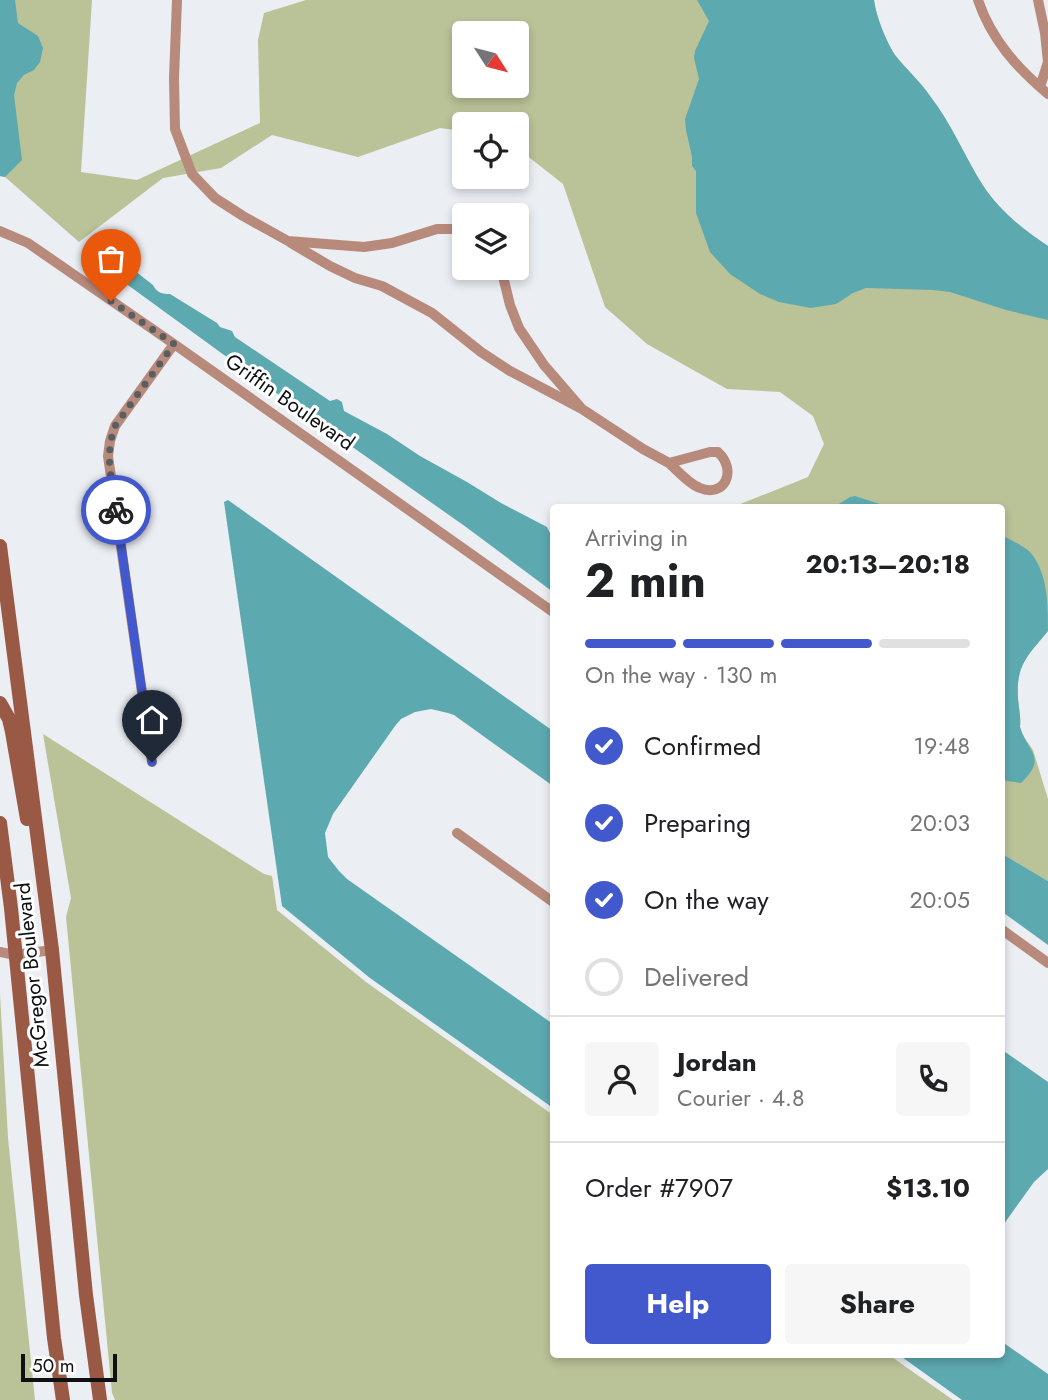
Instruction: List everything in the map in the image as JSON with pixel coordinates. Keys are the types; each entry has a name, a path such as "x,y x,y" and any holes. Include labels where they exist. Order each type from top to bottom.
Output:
{"main road":[{"name":"McGregor Boulevard","path":"0,546 52,950 86,1295 100,1400"},
{"path":"0,703 9,719 12,732 29,830 40,849"},
{"name":"McGregor Boulevard","path":"0,823 54,1338 63,1400"}],"street":[{"path":"177,0 175,129 192,173 215,198 330,266 355,278 382,286 423,308 510,371 582,409 669,463 698,488 710,491 720,487 728,478 729,468 725,458 718,452 669,463"},
{"path":"978,0 998,42 1020,69 1044,90"},
{"path":"1038,0 1048,62 1044,90"},
{"path":"288,241 364,247 392,243 437,229 452,229"},
{"name":"Griffin Boulevard","path":"0,231 28,243 550,610"},
{"path":"504,280 519,328 544,365 582,409"},
{"path":"152,762 108,456 115,426 174,344"},
{"path":"457,833 550,900"},
{"path":"1005,932 1048,963"},
{"path":"0,952 15,955 52,950"}],"green space":[{"path":"0,0 92,0 81,172 137,180 260,123 258,40 264,13 306,0 874,0 879,21 892,50 938,106 989,193 1012,218 1048,246 1048,631 1024,662 1019,677 1018,699 1022,734 1033,750 1048,799 1048,881 1005,855 1005,504 740,504 808,477 824,444 813,416 780,392 727,389 647,344 605,307 563,184 529,157 529,112 452,112 452,130 440,128 358,157 272,135 221,168 163,178 79,242 5,177 0,176"},
{"path":"43,734 264,874 272,876 277,910 366,982 550,1113 550,1358 893,1358 953,1400 115,1400 112,1393 66,917 71,898"},
{"path":"0,993 8,1138 35,1400 0,1400"}],"water":[{"path":"0,0 15,0 18,23 38,36 43,48 40,62 17,83 14,95 22,160 5,177 0,176"},
{"path":"697,0 874,0 879,21 892,49 938,106 989,193 1012,218 1048,246 1048,320 950,292 933,290 866,288 836,304 811,308 779,302 760,294 730,274 710,252 696,213 696,171 692,166 686,130 685,119 699,79 695,51 709,21"},
{"path":"117,257 158,291 170,294 220,327 232,331 235,337 330,401 337,399 342,402 344,411 547,527 550,533 550,590 466,527 110,272"},
{"path":"855,496 880,504 839,504"},
{"path":"228,500 550,729 550,784 454,715 431,709 415,712 401,719 395,726 333,814 325,833 328,857 347,879 550,1022 550,1106 370,978 282,906 224,502"},
{"path":"1005,537 1027,549 1036,560 1044,579 1047,600 1048,631 1024,662 1019,677 1020,727 1035,761 1021,783 1005,781"},
{"path":"1005,855 1048,881 1048,945 1005,914"},
{"path":"1005,1052 1048,1082 1048,1169 1034,1182 1005,1222"},
{"path":"1005,1344 1048,1374 1048,1400 962,1400 903,1358 1005,1358"}],"way so far":[{"path":"111,301 174,344 115,426 108,456 116,510"}],"route":[{"path":"116,510 152,762"}]}
